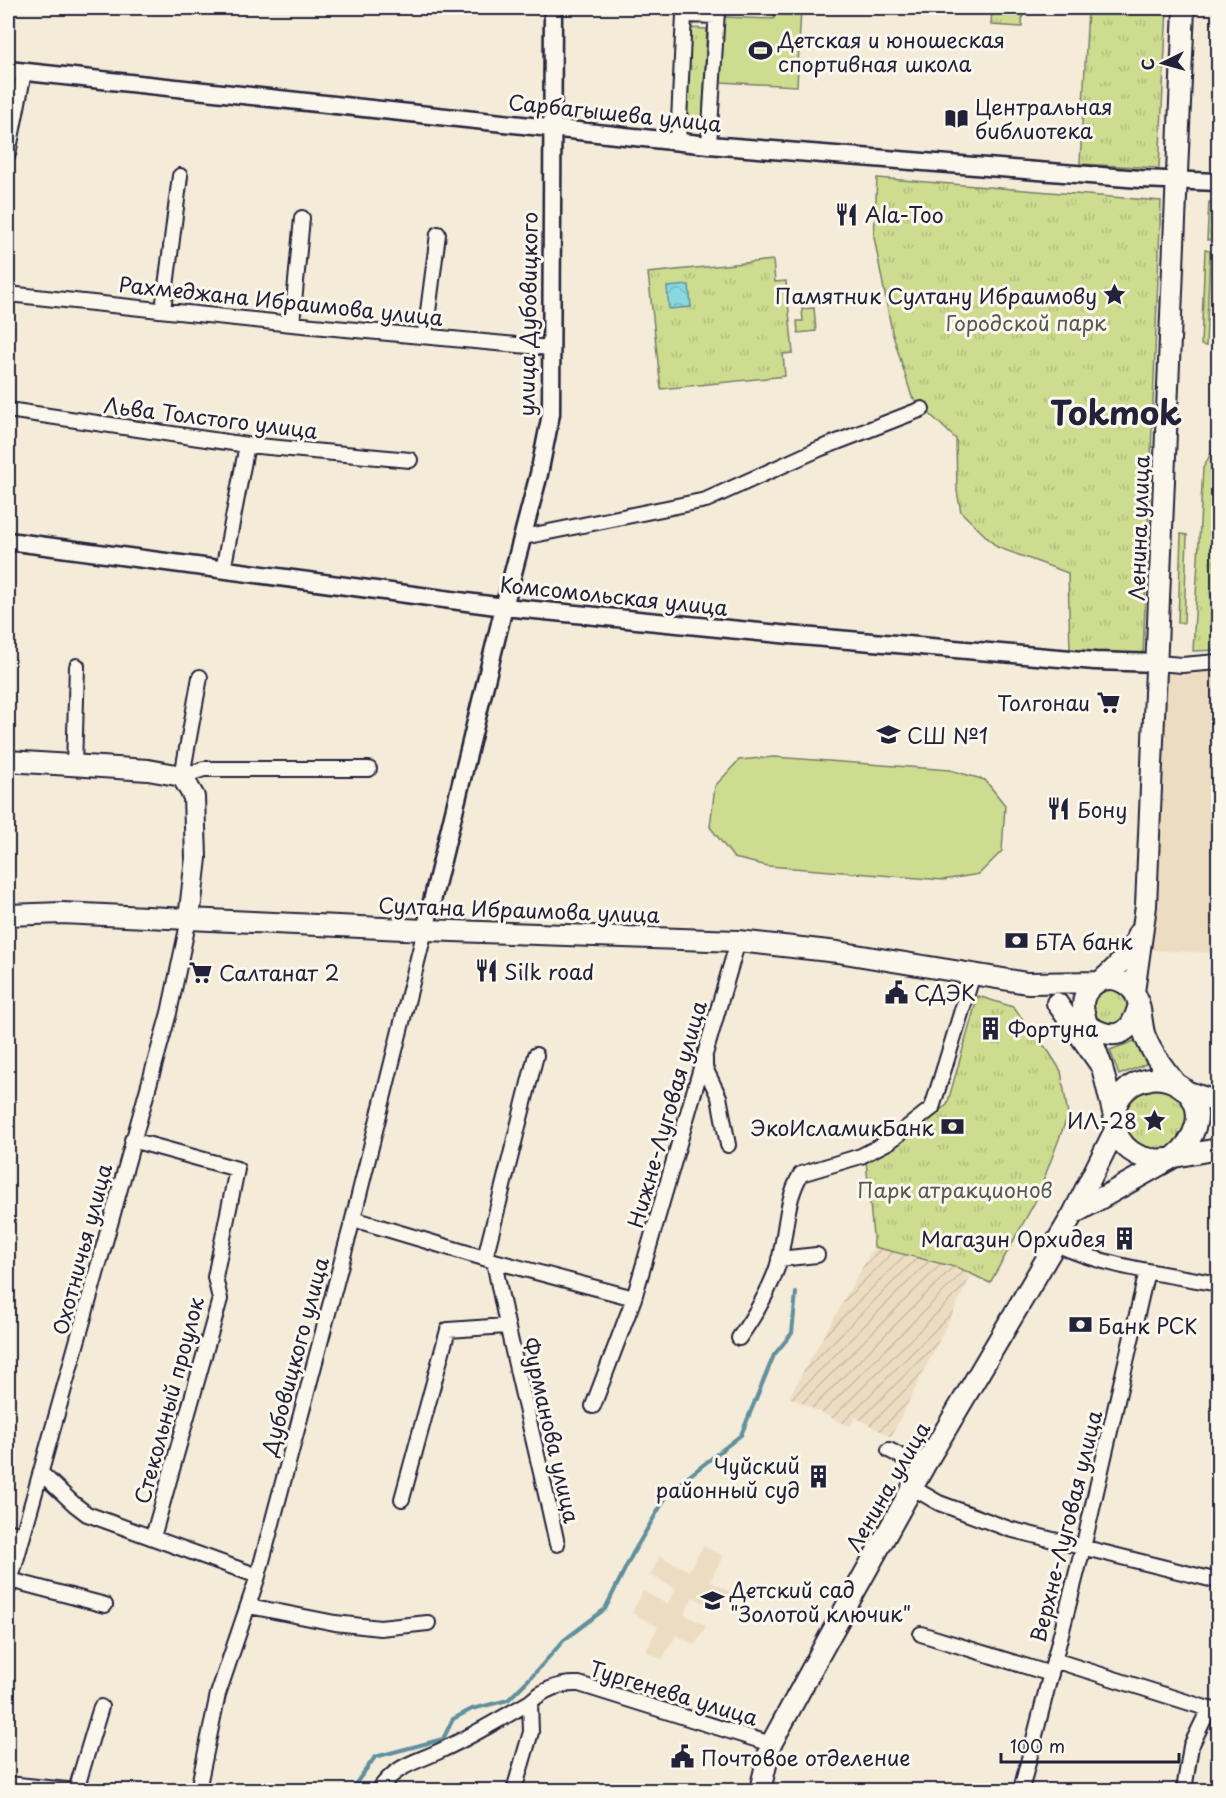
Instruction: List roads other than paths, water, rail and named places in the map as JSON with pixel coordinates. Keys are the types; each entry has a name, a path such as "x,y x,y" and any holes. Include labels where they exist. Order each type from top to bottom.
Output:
{"main road":[{"name":"Ленина улица","path":"1146,906 1184,8"},
{"path":"8,761 148,770 182,776 194,797 196,858 189,919"},
{"path":"1146,906 1137,940 1118,966 1087,991 1083,1003 1110,1094 1115,1125 1121,1142 1131,1152 1149,1160 1218,1149"},
{"path":"1027,983 1102,1034 1113,1035 1126,1030 1135,1021 1146,906"},
{"name":"Султана Ибраимова улица","path":"8,915 62,913 425,930 738,941 838,952 1027,983"},
{"path":"1062,983 1118,966"},
{"path":"1027,983 1113,979 1123,982 1136,1000 1145,1036 1156,1059 1182,1088 1195,1109 1196,1128 1185,1149 1073,1214"},
{"path":"1057,1003 1102,1067"},
{"path":"1086,1190 1115,1125 1119,1100 1128,1088 1136,1083 1156,1078 1218,1102"},
{"path":"1086,1190 1110,1094"},
{"name":"Ленина улица","path":"760,1791 771,1744 926,1463 1056,1245 1086,1190"}],"street":[{"name":"улица Дубовицкого","path":"425,930 504,607 524,537 550,414 553,8"},
{"path":"678,142 684,15 717,12 709,145"},
{"name":"Сарбагышева улица","path":"16,71 709,145 1177,182 1218,183"},
{"path":"8,154 16,71"},
{"path":"162,310 180,176"},
{"path":"292,324 302,218"},
{"path":"425,335 438,234"},
{"name":"Рахмеджана Ибраимова улица","path":"8,294 550,348"},
{"path":"524,537 706,500 819,449 922,409"},
{"name":"Льва Толстого улица","path":"8,410 247,445 410,460"},
{"path":"223,570 247,445"},
{"name":"Комсомольская улица","path":"8,541 504,607 790,636 1095,661 1182,665 1218,662"},
{"path":"74,766 77,666"},
{"path":"200,677 182,776 204,769 369,769"},
{"name":"Охотничья улица","path":"9,1584 168,1013 189,919"},
{"name":"Дубовицкого улица","path":"201,1790 218,1694 258,1576 353,1218 425,930"},
{"name":"Нижне-Луговая улица","path":"593,1406 634,1298 738,941"},
{"path":"739,1338 750,1323 777,1268 792,1188 801,1174 861,1156 890,1141 932,1108 973,974"},
{"name":"Фурманова улица","path":"536,1055 490,1260 533,1432 557,1544"},
{"path":"705,1055 705,1068 720,1097 728,1145"},
{"name":"Стекольный проулок","path":"132,1140 237,1169 215,1277 220,1299 153,1537"},
{"path":"353,1218 490,1260 634,1298"},
{"path":"1056,1245 1083,1255 1147,1271 1218,1284"},
{"path":"779,1259 817,1255"},
{"name":"Верхне-Луговая улица","path":"1021,1791 1083,1548 1147,1271"},
{"name":"Фурманова улица","path":"402,1499 448,1330 506,1326"},
{"path":"889,1450 904,1458 912,1455 926,1463"},
{"path":"41,1473 87,1514 258,1576"},
{"path":"913,1488 939,1503 1009,1529 1218,1579"},
{"path":"8,1531 23,1536"},
{"path":"9,1584 105,1605"},
{"path":"249,1606 335,1623 380,1628 429,1623"},
{"path":"921,1634 1214,1709 1191,1746 1184,1791"},
{"name":"Тургенева улица","path":"379,1791 385,1781 405,1765 443,1750 530,1702 538,1694 565,1683 579,1684 771,1744"},
{"path":"514,1791 531,1732 530,1702"},
{"path":"76,1791 101,1707"},
{"path":"8,1784 68,1791"}],"water":[{"path":"689,285 691,307 669,309 667,287"}],"waterway":[{"path":"351,1790 375,1757 443,1739 453,1719 472,1709 508,1700 564,1640 605,1609 633,1553 669,1492 741,1435 774,1355 792,1333 796,1293"}],"place":[{"name":"Детская и юношеская спортивная школа","path":"760,51"},
{"name":"Центральная библиотека","path":"957,118"},
{"name":"Ala-Too","path":"847,214"},
{"name":"Памятник Султану Ибраимову","path":"1115,295"},
{"name":"Толгонаи","path":"1108,702"},
{"name":"СШ №1","path":"889,735"},
{"name":"Бону","path":"1059,809"},
{"name":"БТА банк","path":"1017,941"},
{"name":"Silk road","path":"486,971"},
{"name":"Салтанат 2","path":"201,972"},
{"name":"СДЭК","path":"896,992"},
{"name":"Фортуна","path":"990,1028"},
{"name":"ИЛ-28","path":"1155,1120"},
{"name":"ЭкоИсламикБанк","path":"952,1127"},
{"name":"Магазин Орхидея","path":"1124,1238"},
{"name":"Банк РСК","path":"1080,1325"},
{"name":"Чуйский районный суд","path":"818,1477"},
{"name":"Детский сад \"Золотой ключик\"","path":"712,1601"},
{"name":"Почтовое отделение","path":"683,1757"}],"district":[{"name":"Tokmok","path":"1116,411"}],"park label":[{"name":"Городской парк","path":"1026,322"},
{"name":"Парк атракционов","path":"955,1189"}]}
